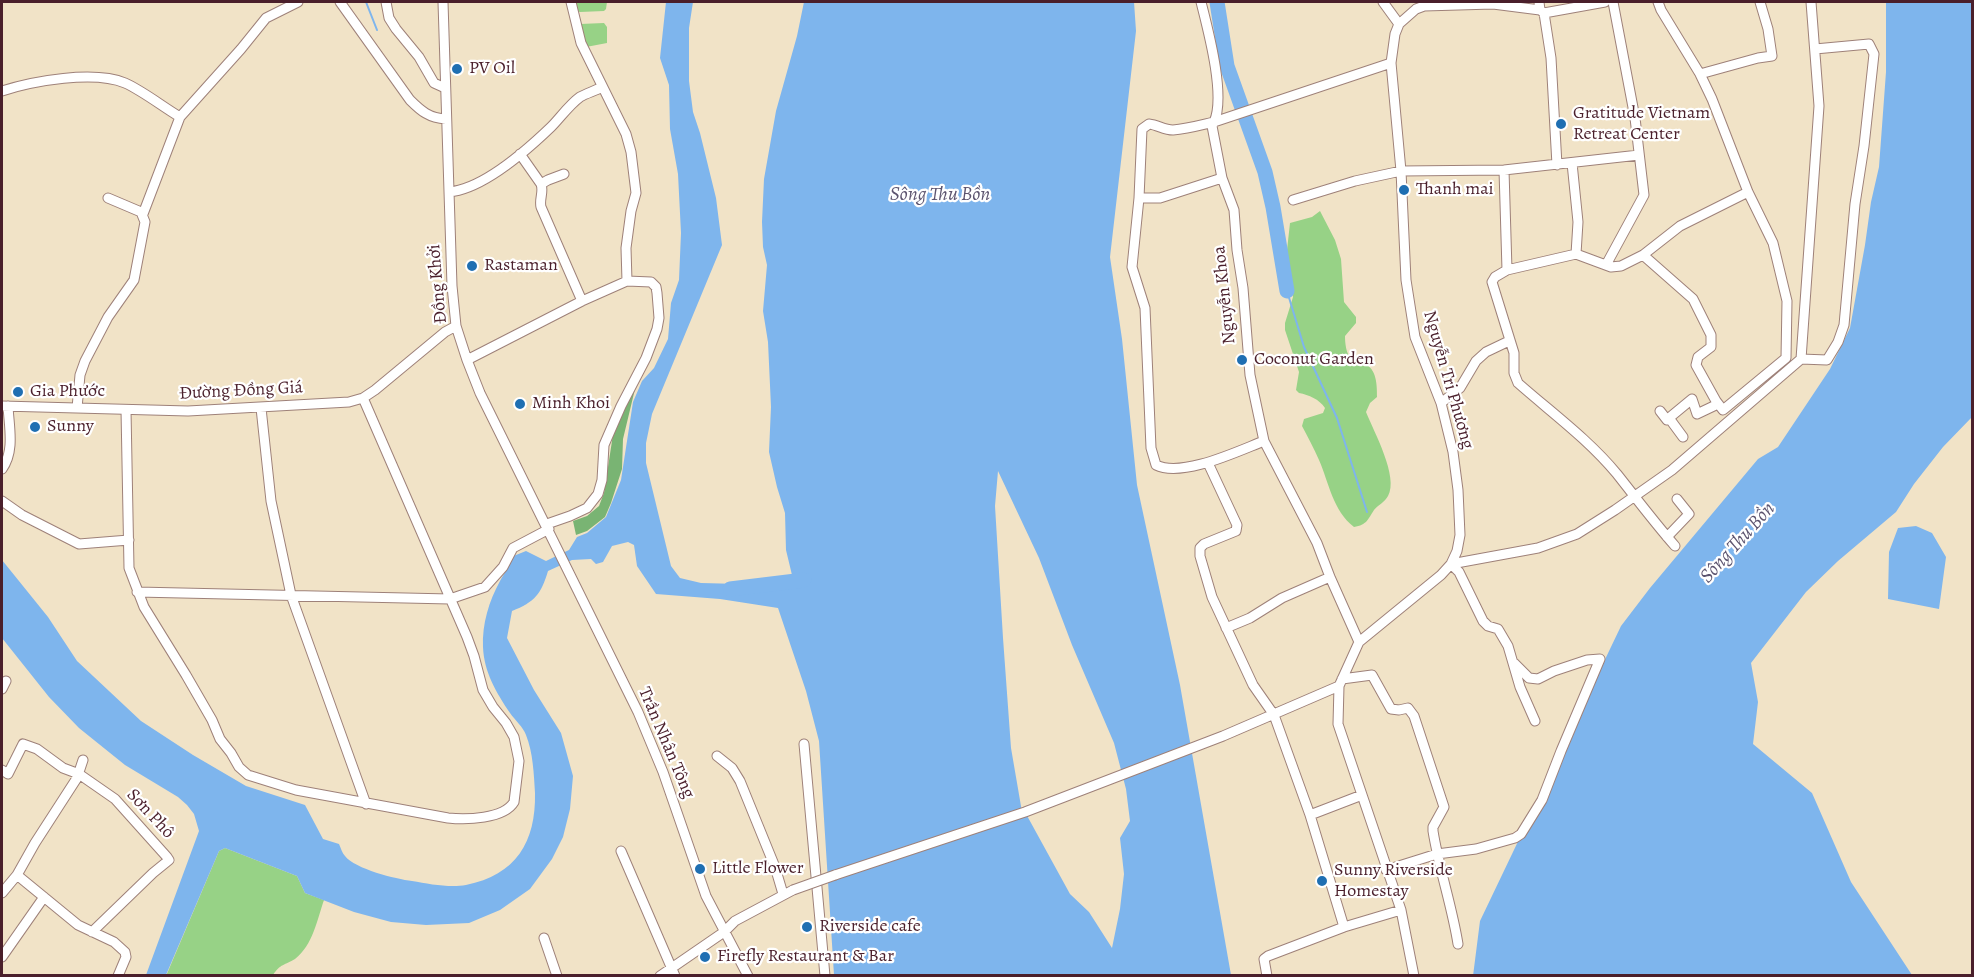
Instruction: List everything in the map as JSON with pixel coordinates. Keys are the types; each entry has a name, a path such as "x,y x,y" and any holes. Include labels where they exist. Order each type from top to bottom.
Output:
{"street":[{"path":"77,408 80,375 85,361 108,316 134,280 146,222 143,214 180,117 266,18 298,2"},
{"path":"340,2 410,100 422,112 435,119 446,119"},
{"path":"386,2 389,18 396,29 419,57 434,82 445,88"},
{"name":"Đồng Khởi","path":"443,2 452,286 456,326 467,360 491,416 555,543"},
{"path":"571,2 581,43 626,134 632,152 636,193 626,248 627,281"},
{"name":"Nguyễn Khoa","path":"1201,2 1216,75 1219,112 1214,122 1213,133 1222,178 1234,210 1250,375 1264,441 1317,543 1359,642"},
{"path":"1383,2 1399,24 1425,4 1493,4 1541,8 1605,2"},
{"path":"1606,265 1644,195 1635,118 1613,2"},
{"path":"1642,255 1693,298 1712,339 1711,347 1698,357 1696,365 1723,410 1786,358 1787,301 1773,243 1748,192 1712,99 1658,2"},
{"path":"1700,74 1772,56 1768,29 1760,2"},
{"path":"1801,359 1819,106 1811,2"},
{"path":"1541,8 1551,58 1557,165"},
{"name":"Nguyễn Tri Phương","path":"1399,24 1395,34 1392,63 1401,171 1406,280 1415,337 1441,403 1453,452 1460,535 1457,551 1451,564 1441,575 1359,642 1341,682 1338,724 1401,910 1414,975"},
{"path":"1451,564 1538,548 1577,534 1672,470 1801,359 1827,360 1838,342 1844,325 1855,204 1866,135 1874,54 1869,44 1815,49"},
{"path":"1264,441 1208,463 1171,468 1156,465 1150,448 1145,308 1132,267 1139,198 1141,139 1144,126 1155,124 1163,129 1174,130 1214,122 1392,63"},
{"path":"2,91 26,84 99,76 125,83 180,117"},
{"path":"449,192 459,191 481,182 520,154 549,129 580,97 602,87"},
{"path":"520,154 542,184 539,201 541,207 582,301"},
{"path":"1293,200 1355,181 1401,171 1504,170 1638,155"},
{"path":"1572,163 1578,222 1576,254"},
{"path":"1504,170 1507,270"},
{"path":"542,184 564,174"},
{"path":"1139,198 1160,198 1222,178"},
{"path":"1675,546 1616,473 1578,433 1518,383 1514,373 1514,353 1492,282 1495,277 1507,270 1576,254 1606,265 1621,266 1642,255 1680,226 1748,192"},
{"path":"108,198 143,214"},
{"path":"137,592 450,600 485,586 503,567 513,548 548,526 587,508 598,494 602,480 604,446 621,406 646,358 657,329 659,318 656,287 651,282 627,281 582,301 467,360"},
{"name":"Đường Đồng Giá","path":"5,406 188,411 349,402 363,398 445,332 456,326"},
{"path":"1441,403 1460,388 1476,361 1486,352 1509,341"},
{"path":"126,410 129,568 144,607 212,720 220,739 239,767 248,775 296,790 466,820 483,817 512,806 514,801 519,761 514,737 483,690 474,656 363,398"},
{"path":"1660,411 1666,420 1692,399 1697,414 1718,404"},
{"path":"2,469 10,448 5,406"},
{"path":"261,408 272,501 291,595 366,804"},
{"path":"1669,418 1683,437"},
{"path":"1208,463 1237,525 1236,531 1204,544 1199,551 1212,597 1253,685 1274,715 1310,815 1344,927"},
{"path":"1667,537 1689,514 1677,499"},
{"path":"2,501 22,515 79,544 129,540"},
{"name":"Trần Nhân Tông","path":"555,543 650,741 706,896 748,975"},
{"path":"1451,564 1459,572 1483,621 1488,626 1498,629 1508,646 1520,687 1535,721"},
{"path":"1226,628 1250,618 1282,598 1330,577"},
{"path":"1386,870 1437,854 1476,849 1515,838 1524,831 1542,800 1564,741 1600,659 1587,660 1538,679 1529,678 1514,663"},
{"path":"660,975 673,972 735,921 783,894 1025,812 1274,715 1341,682 1372,675 1391,709 1408,708 1413,713 1444,807 1433,827 1442,880 1453,911 1458,944"},
{"path":"2,771 8,774 23,744 37,749 77,778"},
{"path":"804,744 825,975"},
{"path":"717,756 732,768 740,781 775,867 783,894"},
{"path":"2,893 17,875 77,778 83,760"},
{"name":"Sơn Phô","path":"77,778 115,800 169,860 92,932"},
{"path":"1310,815 1362,795"},
{"path":"621,851 673,972"},
{"path":"17,875 78,925 114,942 125,952 126,957 118,975"},
{"path":"2,957 44,897"},
{"path":"1267,975 1264,959 1268,956 1344,927 1401,910"},
{"path":"544,938 557,975"}],"green space":[{"path":"574,2 607,2 604,11 580,12 576,11"},
{"path":"604,23 607,27 607,43 586,47 580,24"},
{"path":"1320,211 1335,240 1341,259 1344,302 1356,317 1356,323 1345,336 1349,357 1368,366 1374,373 1377,397 1370,403 1366,412 1384,454 1390,478 1391,488 1387,498 1364,523 1354,527 1336,505 1319,460 1302,426 1304,419 1323,413 1325,408 1317,400 1296,390 1299,372 1285,330 1293,297 1286,259 1290,223 1312,217"},
{"path":"635,389 623,439 622,469 611,503 605,517 587,531 576,535 573,521 587,516 599,506 604,493 614,428"},
{"path":"225,848 297,876 305,893 324,900 310,939 295,959 280,967 273,975 166,976 219,851"}],"water":[{"name":"Sông Thu Bồn","path":"666,2 693,2 689,28 689,81 693,112 716,198 722,245 652,414 646,443 646,463 671,566 680,578 701,583 740,584 770,591 780,588 792,575 786,550 785,513 769,452 771,407 768,342 763,311 767,265 763,247 762,222 764,179 776,111 804,2 1134,2 1136,31 1110,257 1122,339 1137,485 1180,685 1231,975 834,975 819,741 806,691 778,608 720,599 656,594 637,566 634,545 628,542 612,546 603,562 596,564 591,559 572,560 548,571 543,586 536,596 512,611 507,638 534,690 561,733 573,776 570,809 563,837 552,859 530,889 500,910 469,923 426,925 391,922 354,912 305,893 297,876 225,848 219,851 166,975 146,975 199,831 194,814 178,797 125,765 79,728 49,697 2,638 2,560 48,617 77,661 141,721 246,786 305,805 323,839 339,844 350,861 376,873 396,878 453,886 483,880 510,864 520,854 532,827 534,771 525,732 510,713 488,673 483,647 485,621 511,557 526,551 546,561 569,550 577,537 587,533 606,517 621,480 633,402 642,381 654,368 668,339 671,303 679,280 681,233 678,174 670,129 669,85 660,58","holes":["998,471 1039,558 1072,645 1114,743 1126,789 1130,821 1120,838 1124,874 1112,948 1089,912 1070,894 1025,812 1022,812 1011,748 1003,638 995,506"]},
{"name":"Sông Thu Bồn","path":"1886,2 1972,2 1972,417 1943,447 1914,484 1896,512 1838,561 1806,592 1751,663 1758,702 1753,744 1812,793 1851,882 1912,975 1473,976 1480,921 1621,626 1758,459 1778,447 1830,369 1850,328 1879,167 1886,72"},
{"path":"1916,526 1932,533 1946,557 1939,609 1888,599 1889,552 1898,528"}],"waterway":[{"path":"366,2 377,30"},
{"path":"1217,2 1227,66 1265,172 1287,291"},
{"path":"1287,291 1304,347 1337,418 1367,512"},
{"path":"730,589 804,580"}],"place":[{"name":"PV Oil","path":"457,69"},
{"name":"Gratitude Vietnam Retreat Center","path":"1561,124"},
{"name":"Thanh mai","path":"1404,190"},
{"name":"Rastaman","path":"472,266"},
{"name":"Coconut Garden","path":"1242,360"},
{"name":"Gia Phước","path":"18,392"},
{"name":"Minh Khoi","path":"520,404"},
{"name":"Sunny","path":"35,427"},
{"name":"Little Flower","path":"700,869"},
{"name":"Sunny Riverside Homestay","path":"1322,881"},
{"name":"Riverside cafe","path":"807,927"},
{"name":"Firefly Restaurant & Bar","path":"705,957"}]}
